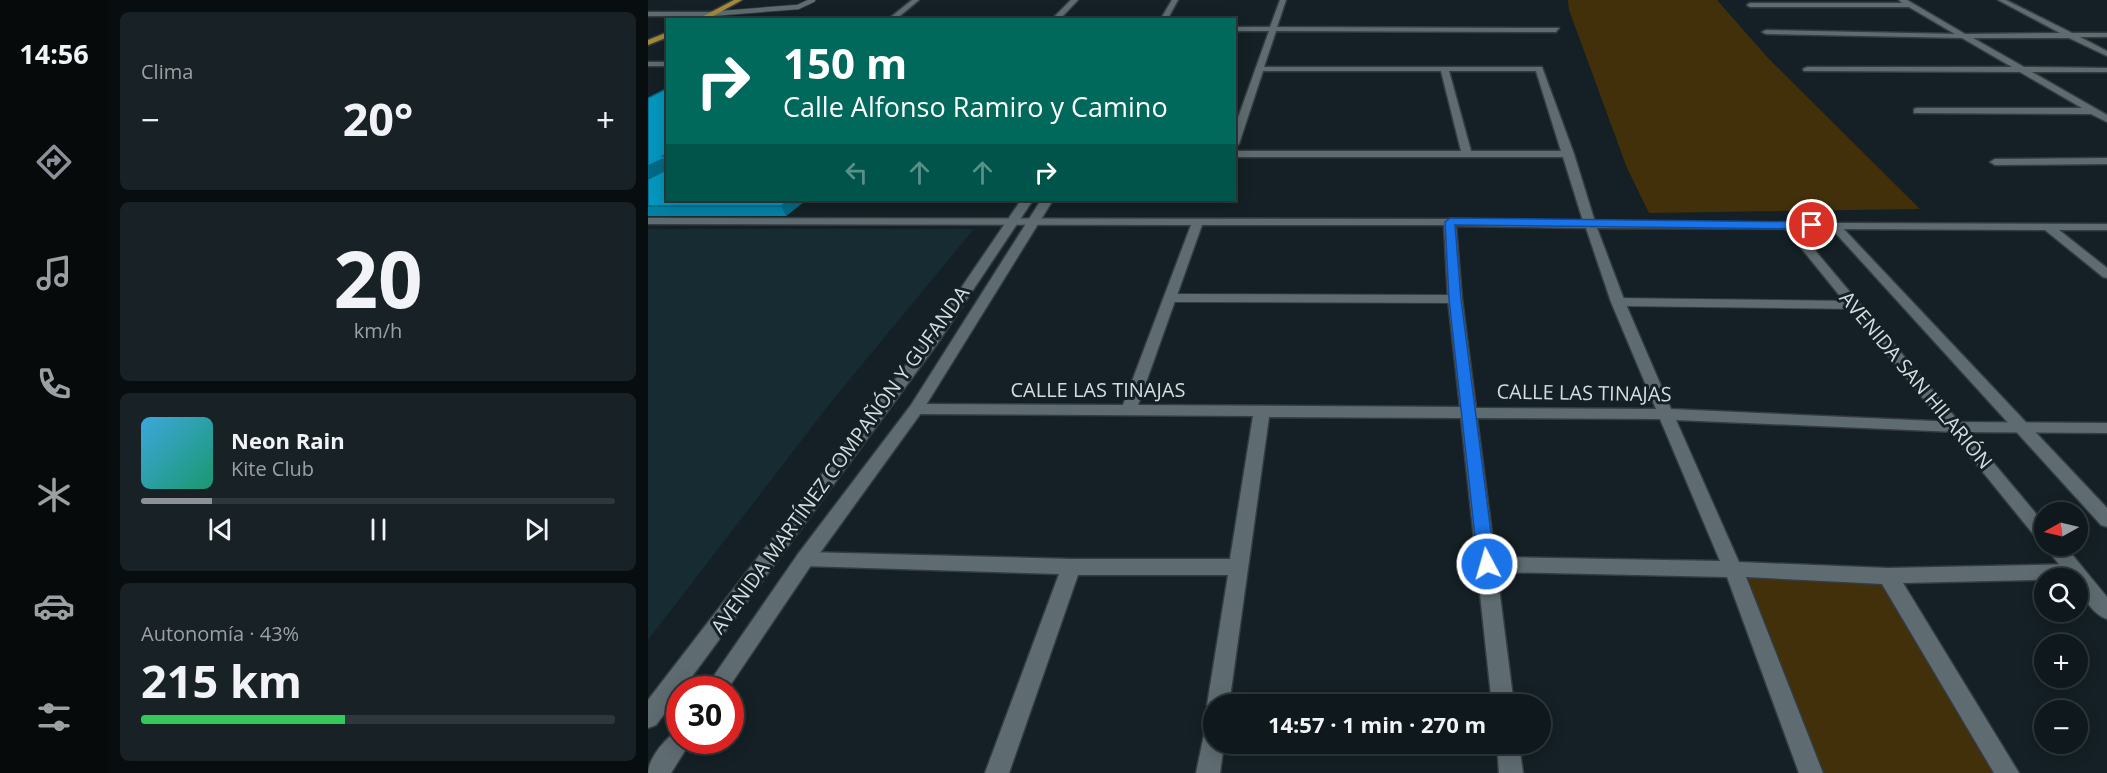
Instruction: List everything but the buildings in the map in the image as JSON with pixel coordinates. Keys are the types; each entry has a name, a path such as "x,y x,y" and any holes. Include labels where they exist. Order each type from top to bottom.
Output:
{"main road":[{"path":"703,18 739,0"},
{"path":"648,43 666,35"}],"street":[{"path":"893,18 916,0"},
{"path":"1056,18 1075,0"},
{"path":"1164,18 1175,0"},
{"path":"1236,139 1262,69 1283,0"},
{"path":"1902,0 2107,119"},
{"path":"2001,0 2107,54"},
{"path":"1750,5 1911,5"},
{"path":"648,14 710,14"},
{"path":"1236,21 1275,26 1556,30"},
{"path":"648,22 666,22"},
{"path":"1236,29 1275,26 1548,23"},
{"path":"1766,32 1962,36 2107,35"},
{"path":"648,64 666,64"},
{"path":"1262,69 1539,69 1569,154 1589,225 1618,302 1664,414 1733,569 1811,773"},
{"path":"1444,69 1467,155"},
{"path":"1807,69 2107,70"},
{"path":"1917,111 2107,111"},
{"path":"1236,154 1569,154"},
{"path":"1995,162 2107,161"},
{"name":"AVENIDA MARTÍNEZ COMPAÑÓN Y GUFANDA","path":"648,718 932,341 1026,201"},
{"name":"AVENIDA MARTÍNEZ COMPAÑÓN Y GUFANDA","path":"725,676 805,559 916,410 1046,201"},
{"path":"648,221 1450,222 1589,225 2107,227"},
{"path":"1128,412 1198,221"},
{"path":"1450,222 1455,299 1502,694"},
{"name":"AVENIDA SAN HILARIÓN","path":"1788,225 2034,523"},
{"name":"AVENIDA SAN HILARIÓN","path":"1835,226 2107,520"},
{"path":"2048,227 2107,274"},
{"name":"CALLE LAS TINAJAS","path":"916,410 1664,414 1956,427 2107,428"},
{"path":"1220,694 1262,411"},
{"path":"2062,556 2072,568"},
{"path":"805,559 1071,567 1238,567"},
{"path":"1487,564 1733,569 1888,576 2034,573"},
{"path":"997,773 1071,567"},
{"path":"1888,576 2007,773"},
{"path":"2088,588 2107,611"},
{"path":"657,773 671,754"},
{"path":"1208,773 1211,754"},
{"path":"1509,754 1511,773"}],"lane":[{"path":"710,14 798,7 813,0"},
{"path":"1170,298 1455,299"},
{"path":"1618,302 1854,304"}],"shaded area":[{"path":"1568,0 1717,0 1768,58 1920,209 1649,213 1627,168 1569,10"},
{"path":"648,229 974,229 831,402 648,640"},
{"path":"1733,569 1888,576 2007,773 1811,773"}],"route":[{"path":"1487,564 1455,299 1450,222 1589,225 1812,225"}]}
